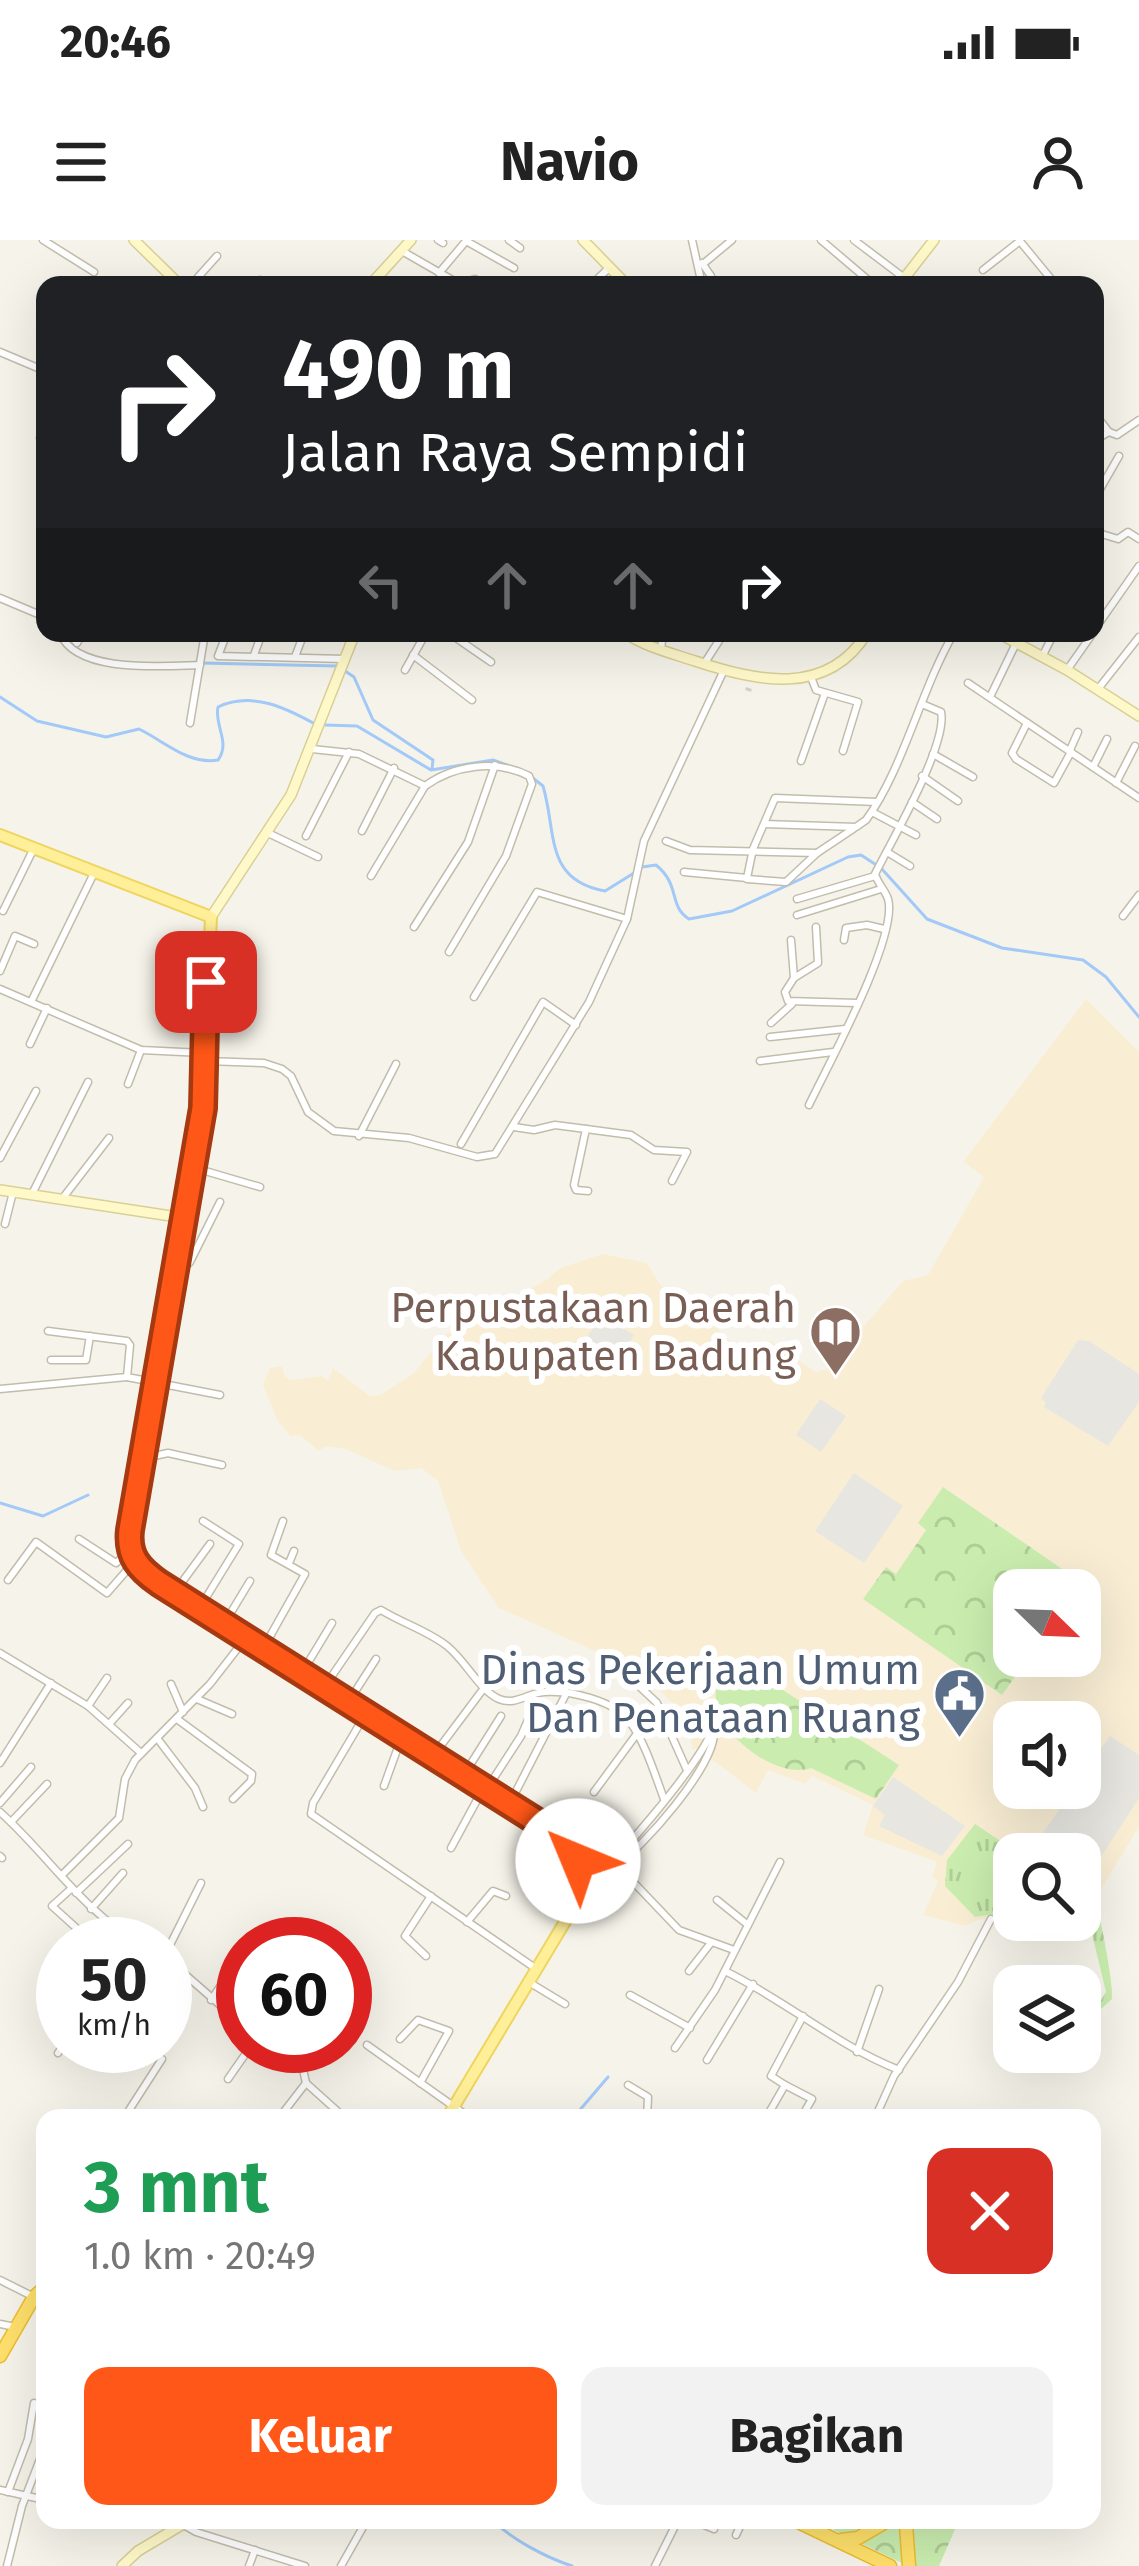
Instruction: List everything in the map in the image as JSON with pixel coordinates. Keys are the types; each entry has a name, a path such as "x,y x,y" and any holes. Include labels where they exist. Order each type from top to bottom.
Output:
{"highway":[{"path":"0,2356 36,2296"},
{"path":"812,2529 890,2566"},
{"path":"834,2540 858,2538 874,2529"},
{"path":"906,2529 909,2566"}],"main road":[{"path":"0,835 211,917 207,1057 176,1276 130,1530 132,1557 174,1593 510,1803 576,1850 579,1894 452,2109"}],"street":[{"path":"43,240 94,272"},
{"path":"151,240 138,244 171,276"},
{"path":"378,276 411,240"},
{"path":"509,240 520,248"},
{"path":"583,240 618,276"},
{"path":"692,240 702,276"},
{"path":"703,264 732,240"},
{"path":"821,240 863,276"},
{"path":"854,240 895,276"},
{"path":"905,276 934,240"},
{"path":"983,270 1019,240 1048,276"},
{"path":"439,273 466,241 514,268"},
{"path":"402,251 445,276"},
{"path":"695,254 711,276"},
{"path":"199,276 217,256"},
{"path":"600,276 610,267"},
{"path":"0,353 36,367"},
{"path":"1104,426 1117,435 1139,420"},
{"path":"1104,435 1109,432"},
{"path":"1104,482 1119,456"},
{"path":"1104,535 1118,539 1128,532 1139,539"},
{"path":"1104,617 1139,566"},
{"path":"0,598 36,613"},
{"path":"1098,689 1139,637"},
{"path":"67,642 98,661 200,665"},
{"path":"190,723 204,642"},
{"path":"223,642 218,656 345,659"},
{"path":"254,655 259,642"},
{"path":"295,657 301,642"},
{"path":"211,917 268,833 312,749 352,642"},
{"path":"405,670 421,642"},
{"path":"461,642 491,662"},
{"path":"645,642 769,681 841,664 859,642"},
{"path":"661,649 662,642"},
{"path":"704,664 718,642"},
{"path":"684,872 786,881 856,827 872,812 949,642"},
{"path":"990,697 1016,642"},
{"path":"1025,642 1139,716"},
{"path":"1043,655 1050,642"},
{"path":"1067,670 1086,642"},
{"path":"413,656 472,700"},
{"path":"0,989 141,1051 283,1069 308,1112 334,1131 409,1138 490,1156 514,1127 576,1025 626,919 644,841 724,670"},
{"path":"810,674 814,688 859,705 843,752"},
{"path":"968,683 1139,798"},
{"path":"801,761 824,693"},
{"path":"809,1105 858,1003 884,929 888,905 876,873 933,754 943,714 922,704"},
{"path":"1027,723 1012,753 1054,783 1078,732"},
{"path":"1093,767 1107,739"},
{"path":"1116,783 1136,746"},
{"path":"312,749 349,752 394,768 425,786"},
{"path":"306,836 349,752"},
{"path":"933,754 973,777"},
{"path":"414,927 468,842 495,765"},
{"path":"371,876 425,786 448,773 495,765 526,774 532,784 506,856 449,952"},
{"path":"362,831 394,768"},
{"path":"922,776 958,801"},
{"path":"747,878 753,849 776,798 877,802"},
{"path":"912,802 937,819"},
{"path":"872,812 916,835"},
{"path":"764,824 856,827"},
{"path":"268,833 318,857"},
{"path":"666,842 690,850 817,853"},
{"path":"3,911 34,848"},
{"path":"887,852 910,866"},
{"path":"31,1002 95,871"},
{"path":"796,899 876,873"},
{"path":"797,915 881,889"},
{"path":"473,997 537,892 626,919"},
{"path":"1123,916 1139,895"},
{"path":"792,1004 785,992 794,977 818,963 816,927"},
{"path":"844,940 844,929 850,927 884,929"},
{"path":"0,971 15,935 34,944"},
{"path":"790,940 794,977"},
{"path":"460,1144 543,1001 576,1025"},
{"path":"771,1023 792,1004 858,1003"},
{"path":"30,1044 46,1008"},
{"path":"770,1037 845,1029"},
{"path":"128,1084 141,1051"},
{"path":"760,1061 833,1052"},
{"path":"359,1136 396,1064"},
{"path":"32,1194 88,1082"},
{"path":"0,1158 37,1091"},
{"path":"514,1127 534,1130 555,1125 631,1135 654,1150 687,1152 672,1181"},
{"path":"586,1129 574,1187 588,1191"},
{"path":"62,1199 109,1138"},
{"path":"193,1167 260,1187"},
{"path":"0,1190 184,1218"},
{"path":"5,1225 13,1192"},
{"path":"176,1276 190,1262 220,1202"},
{"path":"49,1331 129,1342 127,1377"},
{"path":"51,1360 86,1360 90,1336"},
{"path":"0,1389 127,1377 220,1395"},
{"path":"145,1458 168,1453 222,1465"},
{"path":"199,1609 239,1544 203,1521"},
{"path":"263,1650 305,1571 271,1555 283,1521"},
{"path":"80,1539 116,1563 132,1557"},
{"path":"8,1580 36,1542 107,1593 132,1557"},
{"path":"174,1593 210,1544"},
{"path":"289,1564 294,1551"},
{"path":"224,1625 250,1581"},
{"path":"325,1685 381,1610 444,1643 472,1669 484,1688 508,1702 536,1692 567,1692 620,1712 636,1735 664,1799"},
{"path":"302,1671 332,1623"},
{"path":"62,1875 119,1818 125,1779 141,1753 197,1699 245,1639"},
{"path":"0,1653 88,1706 141,1753"},
{"path":"349,1701 376,1659"},
{"path":"88,1706 107,1678"},
{"path":"0,1763 51,1683"},
{"path":"171,1684 180,1716 251,1774 251,1781 233,1799"},
{"path":"639,1686 657,1703 686,1768"},
{"path":"435,1757 484,1688"},
{"path":"510,1803 567,1692"},
{"path":"197,1699 232,1714"},
{"path":"110,1723 128,1703"},
{"path":"367,1712 310,1811 535,1968"},
{"path":"452,1848 531,1713"},
{"path":"463,1776 501,1716"},
{"path":"435,1757 462,1724 471,1724"},
{"path":"579,1894 614,1864 654,1828 709,1758 714,1726 708,1742 614,1864"},
{"path":"594,1792 636,1735"},
{"path":"384,1786 402,1736"},
{"path":"157,1738 195,1787 203,1807"},
{"path":"0,1803 31,1767"},
{"path":"47,1784 4,1818 101,1917"},
{"path":"674,1786 682,1792"},
{"path":"646,1821 654,1828"},
{"path":"64,1917 52,1906 128,1844"},
{"path":"576,1850 614,1864 679,1930 734,1950"},
{"path":"675,2048 725,1971 780,1862"},
{"path":"91,1909 123,1873"},
{"path":"184,1917 201,1883"},
{"path":"467,1922 493,1891 506,1896"},
{"path":"426,1957 405,1936 431,1896"},
{"path":"717,1900 748,1925"},
{"path":"880,2109 992,1919"},
{"path":"689,1971 710,1944"},
{"path":"725,1971 857,2052 899,2070"},
{"path":"527,1981 565,2004"},
{"path":"192,1982 216,2004"},
{"path":"706,2060 753,1984"},
{"path":"857,2052 878,1989"},
{"path":"211,2000 216,1993"},
{"path":"630,1995 690,2028"},
{"path":"803,2016 771,2076 812,2099 806,2109"},
{"path":"400,2039 418,2020 449,2031 420,2083"},
{"path":"372,2049 447,2109"},
{"path":"130,2109 153,2073"},
{"path":"228,2079 232,2073"},
{"path":"304,2073 306,2083 335,2109"},
{"path":"286,2109 306,2083"},
{"path":"628,2085 648,2097 647,2109"},
{"path":"771,2109 785,2085"},
{"path":"0,2280 36,2291"},
{"path":"0,2324 15,2327"},
{"path":"34,2403 28,2438 4,2491 36,2499"},
{"path":"7,2566 36,2470"},
{"path":"122,2566 173,2529"},
{"path":"201,2529 300,2565"},
{"path":"341,2566 363,2529"},
{"path":"655,2566 674,2529"},
{"path":"736,2535 739,2529"},
{"path":"249,2566 256,2550"}],"shaded area":[{"path":"1086,999 1139,1052 1139,1827 1101,1889 1101,1833 993,1833 993,1918 966,1926 923,1915 938,1881 932,1877 937,1862 863,1835 873,1805 812,1776 805,1784 768,1770 756,1793 697,1748 693,1751 687,1720 657,1687 608,1657 499,1608 461,1551 438,1481 421,1468 395,1471 345,1449 326,1446 319,1451 299,1435 290,1436 277,1420 263,1385 270,1368 282,1366 291,1380 322,1376 328,1381 333,1368 370,1396 380,1395 414,1373 446,1334 560,1268 603,1254 647,1263 660,1285 690,1302 747,1357 760,1356 771,1341 816,1372 827,1369 903,1281 928,1275 984,1177 963,1162"},
{"path":"602,1315 634,1335 609,1376 575,1355"},
{"path":"1078,1340 1089,1341 1139,1374 1139,1402 1108,1446 1044,1407 1041,1398"},
{"path":"820,1399 846,1416 821,1452 796,1435"},
{"path":"854,1473 903,1506 864,1563 815,1531"},
{"path":"1110,1736 1139,1755 1139,1798 1101,1857 1101,1833 1043,1833 1060,1809 1101,1809 1101,1749"},
{"path":"893,1777 965,1826 942,1856 879,1826 885,1815 873,1806"}],"green space":[{"path":"943,1487 1062,1569 993,1569 993,1677 1015,1677 1002,1695 863,1599 886,1567 896,1574 926,1530 918,1523"},
{"path":"738,1661 899,1765 876,1799 811,1768 792,1770 771,1763 733,1735 716,1696 721,1677"},
{"path":"975,1824 993,1836 993,1914 975,1917 945,1886 947,1860"},
{"path":"1101,1927 1112,1999 1101,2009 1106,1992 1094,1941 1101,1941"},
{"path":"955,2529 939,2566 908,2566 834,2530"}],"waterway":[{"path":"202,663 337,666"},
{"path":"345,671 354,677 373,720 433,760 432,769"},
{"path":"0,697 37,721 106,737 139,729 186,756 207,761 218,760 222,753 218,707 231,702 268,703 315,724"},
{"path":"325,725 357,726 431,770 493,760 521,770"},
{"path":"529,775 543,786 556,852 572,877 605,891 634,873"},
{"path":"642,867 656,865 664,873 678,908 689,919 732,911 861,855 881,868 927,919 1002,948 1083,960 1106,977 1139,1017"},
{"path":"0,1503 43,1516 88,1495"},
{"path":"581,2109 608,2077"},
{"path":"504,2529 572,2566"}],"place":[{"name":"Perpustakaan Daerah Kabupaten Badung","path":"835,1378"},
{"name":"Dinas Pekerjaan Umum Dan Penataan Ruang","path":"959,1740"}],"route":[{"path":"206,982 203,1108 130,1552 159,1583 560,1836 576,1850 578,1861"}]}
